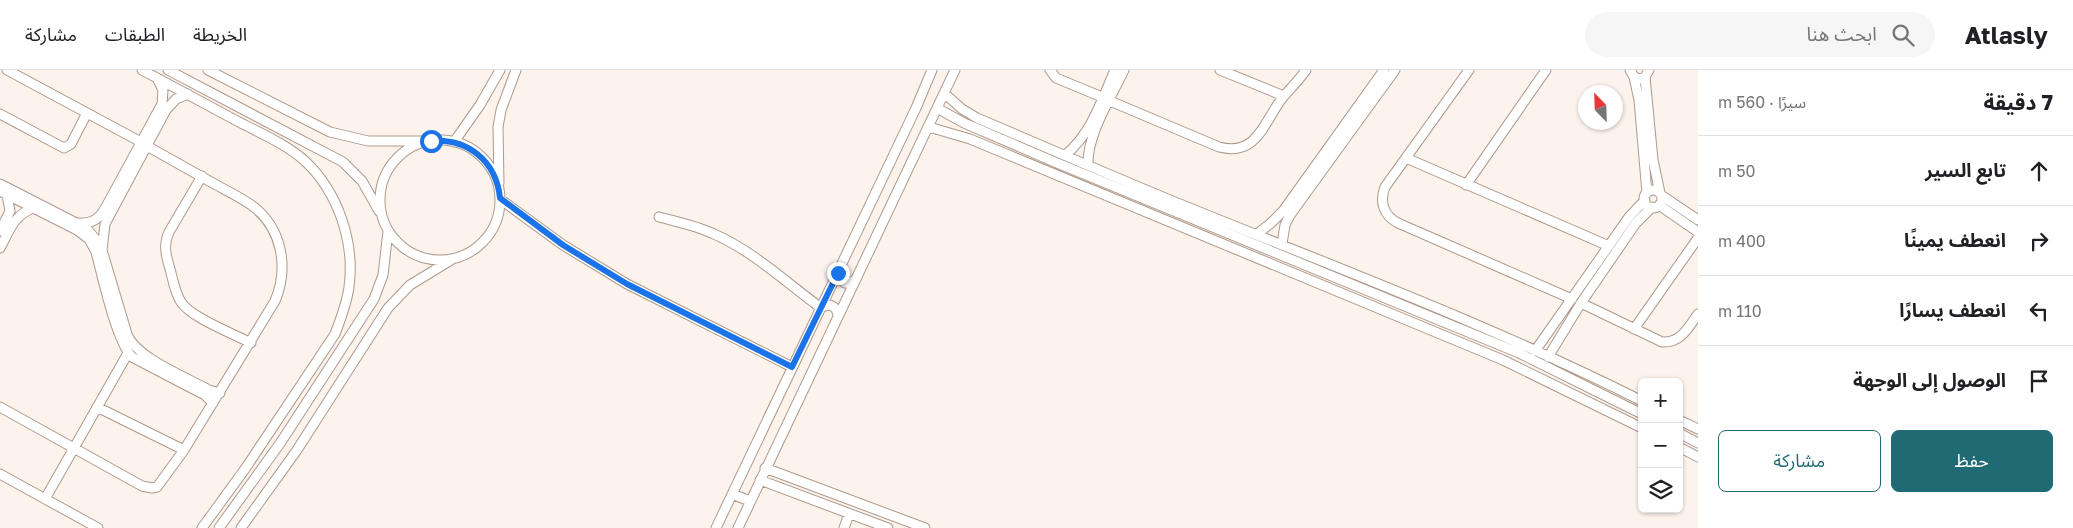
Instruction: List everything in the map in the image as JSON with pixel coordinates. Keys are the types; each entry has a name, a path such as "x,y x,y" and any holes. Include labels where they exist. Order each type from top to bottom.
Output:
{"street":[{"path":"0,407 142,486 152,488 161,483 220,393 277,295 282,274 280,247 269,223 256,208 202,176 6,70"},
{"path":"142,70 278,142 304,161 333,198 345,229 349,252 349,285 345,309 335,334 246,469 202,528"},
{"path":"168,70 343,162 362,181 382,216 388,231 398,243 418,256 441,260 456,257"},
{"path":"208,70 310,122 349,138 387,143 454,142 469,147 491,169 499,195 563,245 627,284 792,367"},
{"path":"454,142 480,105 500,70"},
{"path":"241,528 297,450 388,308 410,285 456,257 470,251 488,235 495,222 499,195 498,127 501,110 516,70"},
{"path":"716,528 916,108 932,70"},
{"path":"738,528 955,70"},
{"path":"1050,70 1056,78 1219,147 1235,149 1244,147 1257,137 1284,96 1292,89 1306,70"},
{"path":"1088,165 1090,144 1115,70"},
{"path":"1065,155 1076,146 1084,135 1124,70"},
{"path":"1221,70 1284,96"},
{"path":"1256,234 1276,220 1384,70"},
{"path":"1282,244 1285,225 1290,216 1395,70"},
{"path":"1469,70 1383,193 1382,205 1384,211 1392,220 1572,299"},
{"path":"1466,184 1546,70"},
{"path":"1630,73 1640,79 1647,74"},
{"path":"1630,73 1639,100 1646,196 1655,206 1698,232"},
{"path":"1548,357 1581,303 1636,223 1662,200 1653,160 1647,74"},
{"path":"102,250 105,224 163,100 163,90 157,78"},
{"path":"78,223 91,222 101,216 170,104 188,94"},
{"path":"944,94 956,105 977,118 1535,351 1638,399"},
{"path":"937,108 964,123 1057,163 1519,353 1638,412"},
{"path":"0,114 64,148 71,144 87,114"},
{"path":"929,127 970,138 1503,360 1638,426"},
{"path":"382,216 380,201 382,186 391,164 409,149 431,141"},
{"path":"1406,158 1609,246"},
{"path":"202,176 167,237 165,252 173,280 178,297 189,311 250,343"},
{"path":"0,184 78,223 92,234 102,250 127,334 133,346 144,355 209,390 220,393"},
{"path":"1535,351 1646,196 1654,190 1698,220"},
{"path":"4,193 77,230 93,246 121,338 128,353 132,357 205,396 213,403"},
{"path":"0,231 10,210 4,193"},
{"path":"0,248 16,219 23,212 33,208"},
{"path":"659,217 701,228 723,238 743,250 821,308"},
{"path":"220,528 276,450 374,300 383,276 388,231"},
{"path":"1634,329 1698,238"},
{"path":"1239,251 1244,240"},
{"path":"838,273 839,278 845,283 855,281"},
{"path":"1581,303 1662,342 1674,341 1684,333 1698,314"},
{"path":"821,308 831,305 836,308 838,316"},
{"path":"360,322 374,331"},
{"path":"45,499 128,353"},
{"path":"97,407 184,450"},
{"path":"1689,424 1698,418"},
{"path":"1683,422 1698,429"},
{"path":"1683,435 1698,443"},
{"path":"1683,449 1698,457"},
{"path":"765,468 925,528"},
{"path":"0,474 98,528"},
{"path":"0,479 88,528"},
{"path":"760,480 888,528"},
{"path":"732,494 750,501"},
{"path":"844,528 849,514"}],"route":[{"path":"431,141 446,140 469,147 491,169 497,183 500,198 580,256 653,299 792,367 838,273"}]}
